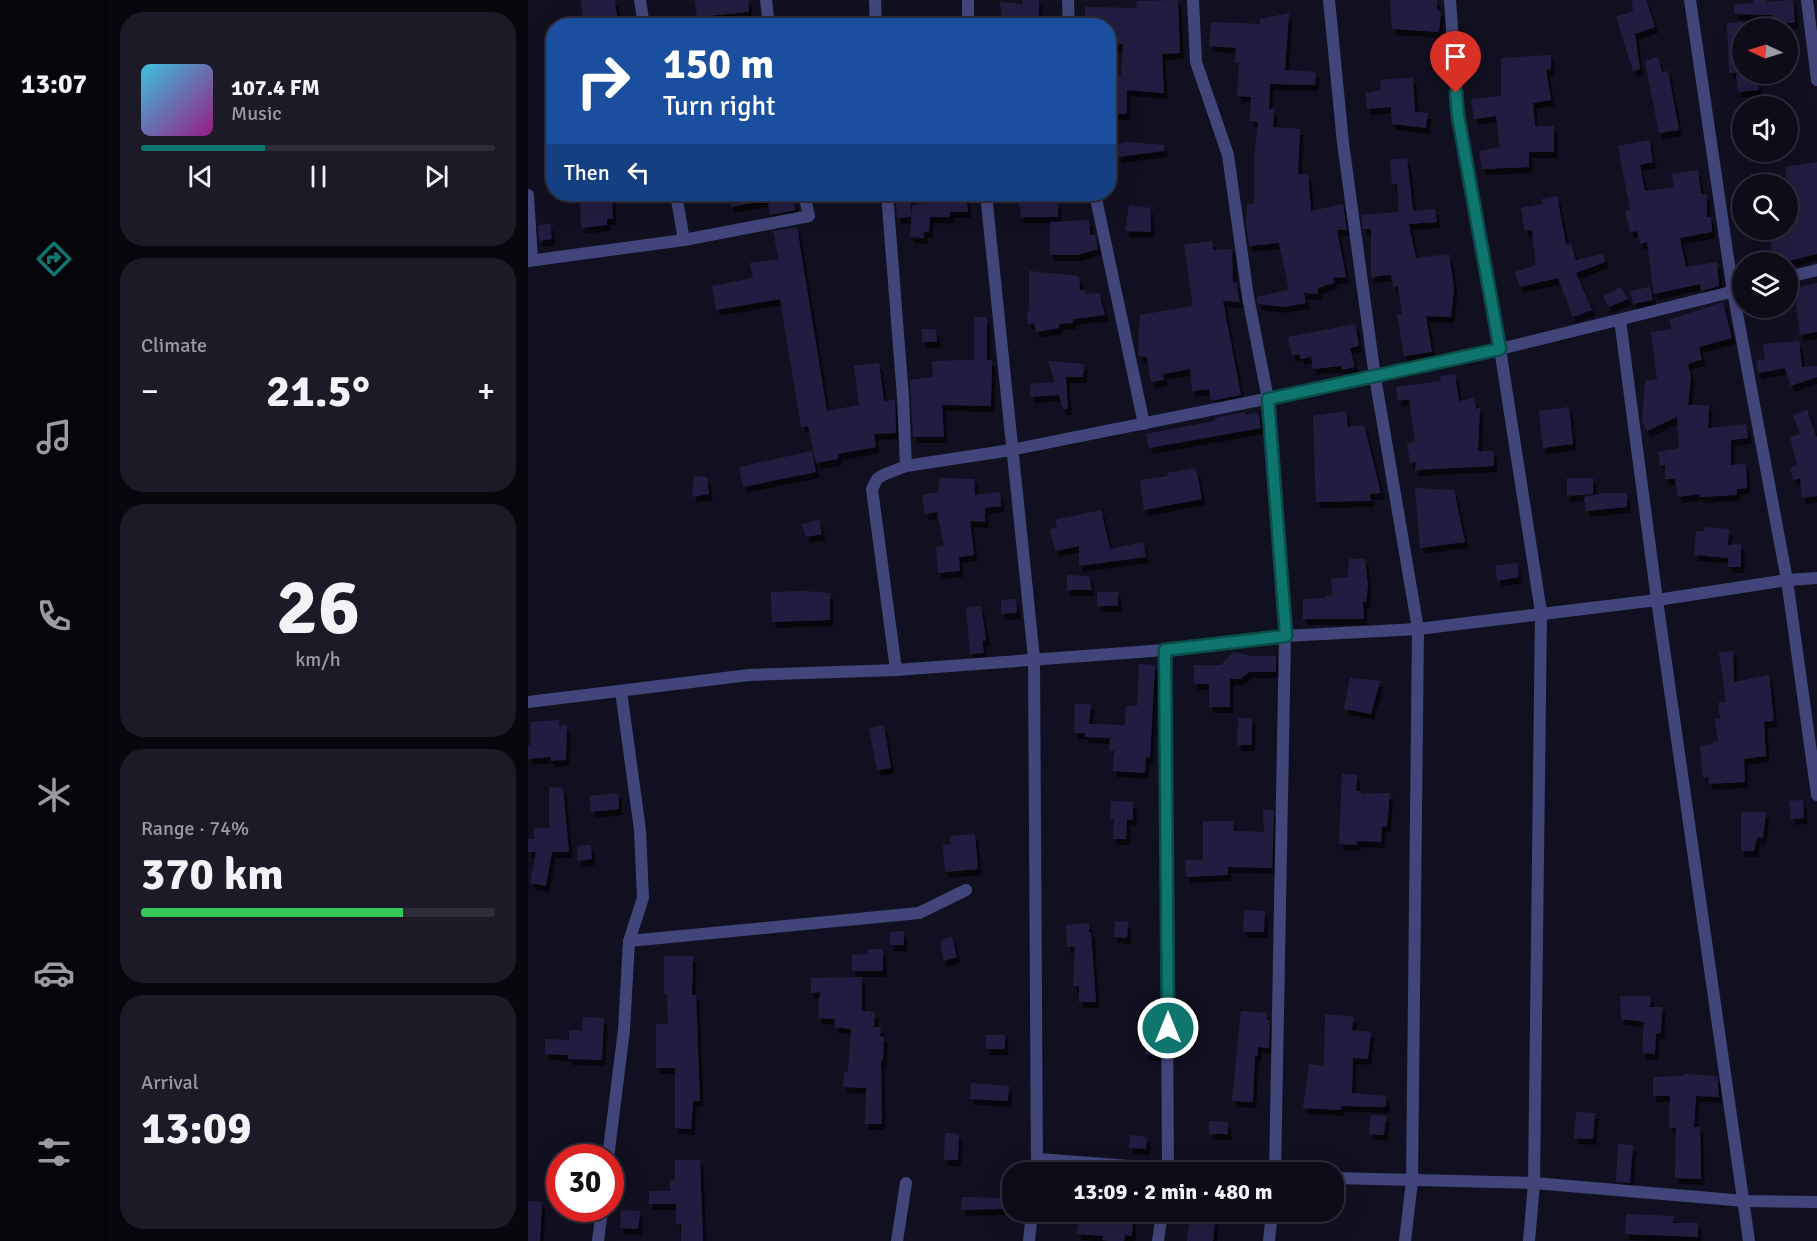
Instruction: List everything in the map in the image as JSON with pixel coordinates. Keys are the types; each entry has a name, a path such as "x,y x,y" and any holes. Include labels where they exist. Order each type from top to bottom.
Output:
{"street":[{"path":"640,0 643,18"},
{"path":"766,0 768,18"},
{"path":"875,0 876,18"},
{"path":"968,0 968,18"},
{"path":"1068,0 1069,18"},
{"path":"1193,0 1196,62 1228,155 1248,297 1268,399 1286,636 1275,1162"},
{"path":"1329,0 1343,143 1375,377 1418,629 1412,1181 1405,1241"},
{"path":"1450,0 1458,116 1500,349 1541,612 1534,1183 1529,1241"},
{"path":"1690,0 1732,254"},
{"path":"1807,0 1817,80"},
{"path":"528,195 530,260 684,240 809,216 806,201"},
{"path":"677,201 684,240"},
{"path":"887,201 906,466"},
{"path":"987,201 1034,658 1039,1160 1062,1162"},
{"path":"1096,201 1144,424"},
{"path":"1798,275 1817,270"},
{"path":"896,670 872,489 877,479 883,475 906,466 1011,450 1375,377 1500,349 1732,292"},
{"path":"1743,318 1787,580 1817,795"},
{"path":"1620,320 1657,600 1749,1241"},
{"path":"528,702 749,675 896,670 1165,650 1286,636 1418,629 1541,612 1657,600 1787,580 1817,578"},
{"path":"1165,650 1168,1162"},
{"path":"610,1144 624,1030 629,941 643,898 640,830 621,692"},
{"path":"629,941 919,913 966,890"},
{"path":"1344,1178 1534,1183 1745,1202 1817,1202"},
{"path":"897,1241 906,1183"},
{"path":"598,1241 600,1222"},
{"path":"1029,1241 1031,1222"},
{"path":"1158,1241 1161,1222"},
{"path":"1269,1241 1271,1222"}],"building":[{"path":"581,0 615,0 617,18 582,18"},
{"path":"695,0 748,0 749,12 697,17"},
{"path":"1023,0 1039,0 1039,18 1002,18 1000,2 1023,4"},
{"path":"1178,0 1180,53 1162,54 1164,93 1127,90 1127,114 1116,114 1116,75 1121,75 1123,44 1116,45 1116,18 1085,18 1085,7 1137,8 1136,1"},
{"path":"1390,0 1437,0 1437,10 1441,11 1439,32 1392,29"},
{"path":"1632,0 1646,0 1655,27 1635,34 1640,69 1633,71 1616,17 1633,11"},
{"path":"1753,0 1767,0 1766,2 1793,0 1795,18 1734,14 1734,5 1753,3"},
{"path":"1289,13 1285,70 1316,72 1315,85 1270,84 1269,109 1274,109 1273,127 1300,129 1298,174 1308,174 1311,211 1343,204 1347,230 1337,230 1346,277 1333,278 1334,283 1318,288 1318,294 1304,293 1306,303 1284,307 1258,304 1256,297 1289,290 1279,243 1249,246 1246,224 1247,204 1254,204 1254,160 1258,122 1250,121 1251,97 1237,96 1239,63 1235,63 1236,48 1209,46 1211,22 1260,24 1260,19"},
{"path":"1727,23 1732,23 1732,73 1729,73"},
{"path":"1551,55 1551,69 1546,70 1551,100 1533,103 1535,126 1554,126 1554,152 1529,152 1529,167 1482,169 1479,151 1500,147 1496,116 1474,119 1471,99 1501,96 1501,58"},
{"path":"1658,57 1662,72 1668,71 1679,130 1659,133 1645,61"},
{"path":"1413,77 1415,112 1428,113 1426,128 1392,124 1391,107 1367,109 1365,93 1381,90 1380,80"},
{"path":"1737,84 1758,84 1759,90 1738,92"},
{"path":"1649,140 1653,162 1640,165 1645,191 1674,187 1672,174 1698,170 1701,194 1707,194 1707,217 1711,217 1712,232 1680,238 1686,267 1717,262 1719,286 1701,291 1700,284 1654,294 1647,242 1640,244 1637,231 1630,232 1625,211 1630,210 1618,146"},
{"path":"1127,142 1164,145 1164,151 1118,157 1116,144"},
{"path":"1407,158 1413,211 1435,209 1437,222 1409,224 1416,258 1449,254 1454,287 1451,317 1426,316 1432,352 1404,356 1397,315 1402,314 1398,286 1393,287 1391,275 1371,277 1371,229 1363,229 1361,215 1399,212 1397,184 1392,184 1390,160"},
{"path":"1817,162 1817,254 1798,259 1798,252 1772,252 1770,240 1798,240 1798,174 1786,174 1785,167"},
{"path":"1557,196 1566,244 1571,243 1576,260 1603,254 1605,262 1576,273 1592,310 1573,317 1558,278 1520,287 1515,272 1536,265 1532,230 1525,231 1521,208 1543,204 1542,199"},
{"path":"580,201 612,201 613,219 607,219 607,225 581,228"},
{"path":"729,201 763,201 731,207"},
{"path":"794,201 796,210 770,215 768,204"},
{"path":"896,201 910,201 911,217 897,218"},
{"path":"967,201 968,212 950,212 950,217 930,217 929,232 924,232 924,238 910,237 912,205"},
{"path":"1019,201 1058,203 1058,217 1021,217"},
{"path":"1129,205 1150,208 1151,232 1125,231"},
{"path":"1089,220 1090,235 1095,235 1098,249 1077,255 1050,255 1050,222"},
{"path":"550,224 552,239 539,241 538,225"},
{"path":"797,227 827,411 859,405 854,366 879,363 884,401 895,400 896,433 874,434 876,447 838,454 838,459 816,463 808,426 801,427 780,299 716,310 712,286 753,278 750,263 779,259 773,231"},
{"path":"1212,241 1213,250 1232,249 1233,283 1236,282 1240,302 1223,301 1241,395 1211,401 1209,389 1192,391 1190,369 1163,374 1164,380 1151,382 1147,357 1138,356 1140,315 1193,306 1184,245"},
{"path":"1029,271 1079,276 1080,290 1085,290 1085,294 1099,293 1105,315 1073,319 1073,323 1059,324 1059,328 1036,332 1034,323 1028,324"},
{"path":"1817,283 1817,332 1800,335 1798,287"},
{"path":"1621,287 1628,299 1609,307 1603,296"},
{"path":"1650,287 1653,300 1633,304 1630,291"},
{"path":"1723,302 1732,338 1699,347 1702,359 1688,364 1691,377 1688,405 1709,405 1708,428 1746,424 1748,438 1731,440 1731,465 1746,464 1747,488 1737,489 1737,495 1700,497 1699,494 1678,497 1675,479 1665,479 1665,465 1660,465 1658,452 1679,448 1677,417 1647,431 1642,421 1645,381 1657,379 1651,332 1672,329 1669,320"},
{"path":"974,317 987,317 987,360 992,360 991,406 942,405 944,437 913,437 910,380 933,377 932,361 974,360"},
{"path":"1355,324 1359,346 1350,348 1355,367 1342,370 1341,366 1313,369 1311,357 1301,359 1299,354 1292,356 1288,337"},
{"path":"922,329 936,329 937,342 922,342"},
{"path":"1799,341 1802,367 1817,366 1817,377 1791,386 1785,368 1758,373 1756,361 1765,359 1763,344"},
{"path":"1048,361 1084,364 1083,377 1066,377 1068,409 1063,409 1059,395 1030,397 1030,384 1055,382"},
{"path":"1455,374 1459,401 1474,398 1476,409 1480,408 1478,451 1493,451 1494,466 1415,470 1416,462 1410,463 1407,443 1415,442 1409,399 1398,401 1396,387 1441,381 1440,376"},
{"path":"1569,407 1573,444 1543,448 1539,411"},
{"path":"1807,410 1817,438 1817,496 1802,498 1800,478 1794,480 1790,468 1797,465 1790,437 1800,434 1793,415"},
{"path":"1346,411 1348,427 1364,425 1381,493 1370,494 1371,501 1316,502 1313,416"},
{"path":"1245,412 1245,415 1258,413 1261,428 1149,448 1146,434 1215,421 1215,418"},
{"path":"812,451 816,472 743,487 739,467"},
{"path":"1196,468 1202,499 1144,510 1140,480 1168,476 1167,473"},
{"path":"694,476 707,477 709,494 692,497"},
{"path":"940,478 974,479 975,495 1000,492 1001,506 985,508 985,522 970,521 974,555 959,557 960,571 938,573 936,547 944,546 937,512 925,514 922,495 938,492"},
{"path":"1567,478 1593,478 1593,494 1567,496"},
{"path":"1415,488 1454,490 1465,542 1420,548"},
{"path":"1605,493 1627,493 1627,507 1586,511 1584,497"},
{"path":"1101,510 1110,549 1143,542 1146,557 1079,566 1079,546 1055,551 1050,529 1057,528 1055,520"},
{"path":"819,520 822,534 806,537 802,524"},
{"path":"1703,527 1729,529 1728,545 1741,544 1741,567 1728,567 1728,558 1694,555 1696,531 1704,531"},
{"path":"1349,559 1365,559 1368,586 1366,602 1363,602 1364,619 1303,619 1303,599 1326,598 1326,596 1333,595 1331,579 1348,577"},
{"path":"1517,563 1519,577 1497,581 1495,566"},
{"path":"1067,575 1089,576 1092,590 1067,590"},
{"path":"771,592 830,593 830,620 772,622"},
{"path":"1097,592 1118,592 1118,606 1097,606"},
{"path":"1016,599 1017,613 1001,614 1001,600"},
{"path":"981,606 986,640 982,641 984,653 970,654 966,607"},
{"path":"1733,651 1734,682 1769,675 1774,721 1764,722 1766,756 1744,759 1745,782 1708,784 1709,777 1703,778 1700,746 1718,741 1715,719 1720,719 1718,703 1726,702 1719,652"},
{"path":"1234,652 1251,656 1276,656 1276,672 1249,672 1241,679 1230,679 1230,707 1209,707 1209,684 1194,684 1194,665 1221,665"},
{"path":"1139,664 1155,665 1150,758 1146,757 1145,773 1113,771 1114,751 1109,751 1110,738 1085,737 1085,733 1074,733 1075,704 1091,704 1089,724 1125,725 1126,706 1137,706"},
{"path":"1350,678 1380,681 1371,714 1344,709"},
{"path":"1238,718 1252,718 1252,745 1237,745"},
{"path":"559,720 559,726 567,725 566,760 551,761 551,757 528,759 528,745 531,745 530,722"},
{"path":"884,725 891,768 877,770 869,728"},
{"path":"1342,774 1357,775 1356,791 1361,791 1361,794 1390,793 1387,826 1382,827 1381,842 1357,841 1357,845 1339,844"},
{"path":"549,787 563,788 569,852 552,852 546,886 530,883 536,852 528,852 528,839 534,839 534,828 549,828"},
{"path":"618,793 619,809 591,812 589,796"},
{"path":"1803,800 1804,818 1791,819 1789,801"},
{"path":"1111,801 1133,802 1133,820 1127,819 1126,839 1113,839 1114,819 1110,819"},
{"path":"1263,810 1274,810 1272,879 1272,868 1228,867 1228,875 1186,877 1185,860 1203,860 1203,821 1233,821 1234,831 1264,832"},
{"path":"1741,812 1766,812 1763,838 1757,837 1754,851 1741,851"},
{"path":"975,834 978,869 945,872 943,845 951,844 950,836"},
{"path":"591,845 592,859 578,861 577,846"},
{"path":"1244,910 1265,911 1264,932 1243,932"},
{"path":"1115,921 1128,922 1127,938 1114,937"},
{"path":"1089,923 1096,1002 1079,1002 1079,986 1073,986 1075,947 1067,947 1066,925"},
{"path":"904,931 904,945 890,945 890,932"},
{"path":"952,937 957,957 944,961 940,940"},
{"path":"868,949 883,949 883,971 852,971 852,955 868,954"},
{"path":"664,956 693,956 692,995 696,995 700,1101 693,1101 691,1129 675,1128 675,1068 656,1068 656,1024 668,1024 667,994 664,994"},
{"path":"862,977 862,1011 875,1012 874,1027 881,1027 880,1036 884,1036 883,1060 881,1060 882,1124 865,1124 866,1088 843,1087 844,1072 848,1072 851,1029 834,1027 835,1019 818,1018 820,992 811,993 811,978"},
{"path":"1620,996 1651,996 1650,1007 1662,1007 1661,1033 1656,1034 1655,1054 1642,1053 1644,1022 1621,1019"},
{"path":"1241,1011 1267,1013 1267,1020 1270,1020 1269,1048 1258,1047 1258,1056 1255,1056 1253,1102 1232,1101"},
{"path":"1325,1014 1354,1017 1352,1030 1371,1032 1368,1059 1353,1058 1352,1093 1386,1096 1386,1107 1341,1106 1341,1110 1303,1108 1309,1064 1324,1066"},
{"path":"583,1017 604,1018 602,1060 568,1059 568,1055 545,1054 545,1039 569,1040 569,1030 582,1030"},
{"path":"1146,1034 1159,1034 1159,1055 1145,1055"},
{"path":"986,1035 1005,1035 1005,1049 986,1049"},
{"path":"1684,1074 1717,1076 1719,1097 1696,1096 1694,1127 1700,1127 1701,1179 1675,1178 1676,1128 1669,1127 1670,1096 1653,1096 1653,1077 1684,1076"},
{"path":"971,1083 1009,1086 1008,1101 970,1099"},
{"path":"1576,1112 1595,1113 1593,1139 1574,1138"},
{"path":"1371,1115 1386,1116 1384,1135 1369,1134"},
{"path":"1209,1121 1228,1122 1228,1134 1209,1134"},
{"path":"945,1133 959,1134 958,1160 944,1160"},
{"path":"1130,1135 1147,1137 1146,1149 1129,1148"},
{"path":"1618,1144 1633,1145 1630,1183 1616,1182"},
{"path":"675,1160 700,1160 703,1241 681,1241 681,1224 676,1224 676,1204 649,1204 649,1191 670,1191 670,1180 675,1180"},
{"path":"962,1197 1002,1198 1002,1209 961,1210"},
{"path":"528,1201 542,1202 540,1241 528,1241"},
{"path":"624,1210 640,1211 638,1229 620,1228 620,1222 624,1222"},
{"path":"1626,1214 1674,1216 1673,1223 1698,1223 1698,1237 1625,1234"},
{"path":"1078,1222 1133,1222 1132,1236 1125,1235 1124,1241 1102,1240 1103,1236 1077,1234"},
{"path":"1189,1222 1215,1222 1213,1241 1187,1241"}],"route":[{"path":"1168,1028 1165,650 1286,636 1268,399 1500,349 1458,116 1456,93"}]}
